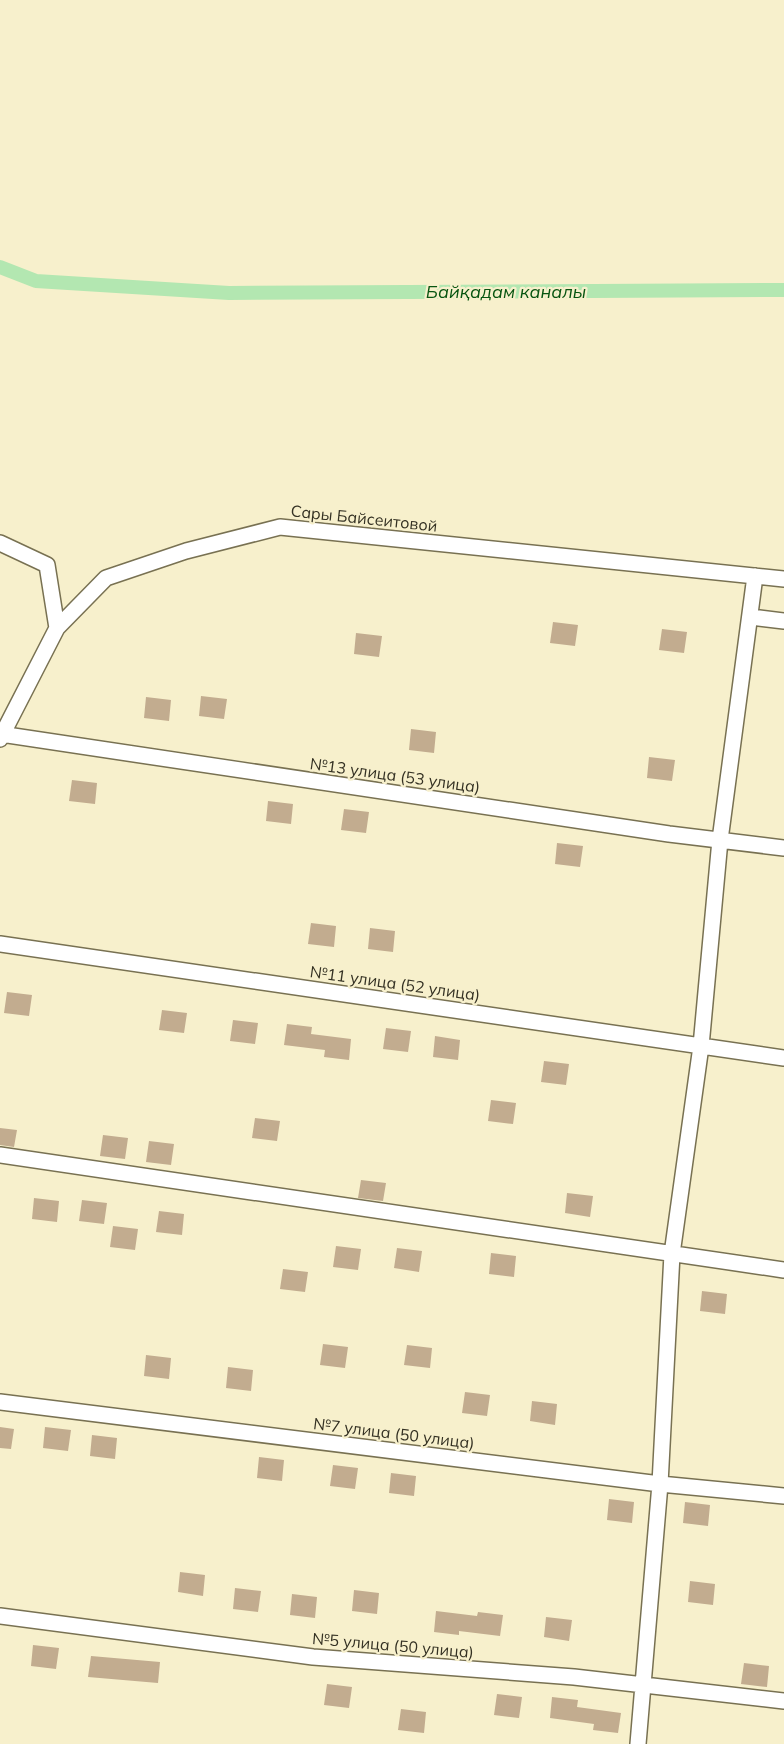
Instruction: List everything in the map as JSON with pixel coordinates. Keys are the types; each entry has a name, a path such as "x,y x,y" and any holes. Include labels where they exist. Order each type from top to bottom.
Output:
{"street":[{"name":"Сары Байсеитовой","path":"1,736 57,628 106,578 186,551 280,527 784,579"},
{"path":"0,543 47,565 57,628"},
{"path":"638,1744 660,1484 672,1254 700,1046 720,840 756,576"},
{"path":"751,617 784,621"},
{"name":"№13 улица (53 улица)","path":"1,736 784,848"},
{"name":"№11 улица (52 улица)","path":"0,944 784,1058"},
{"path":"0,1155 784,1270"},
{"name":"№7 улица (50 улица)","path":"0,1402 660,1484 784,1496"},
{"name":"№5 улица (50 улица)","path":"0,1616 313,1657 642,1684 784,1701"}],"building":[{"path":"553,622 578,625 575,646 550,643"},
{"path":"662,629 687,632 684,653 659,650"},
{"path":"356,633 382,636 379,657 354,654"},
{"path":"201,696 227,699 224,719 199,716"},
{"path":"146,697 171,700 169,721 144,718"},
{"path":"411,729 436,732 434,753 409,750"},
{"path":"649,757 675,760 672,781 647,778"},
{"path":"72,780 97,783 95,804 69,801"},
{"path":"268,801 293,804 291,824 266,821"},
{"path":"344,809 369,812 366,833 341,830"},
{"path":"557,843 583,846 580,867 555,864"},
{"path":"311,923 336,926 334,947 308,944"},
{"path":"370,928 395,931 393,952 368,949"},
{"path":"7,992 32,995 29,1016 4,1013"},
{"path":"162,1010 187,1013 184,1033 159,1030"},
{"path":"233,1020 258,1023 255,1044 230,1041"},
{"path":"287,1024 312,1027 311,1034 351,1039 349,1060 324,1057 325,1050 284,1045"},
{"path":"386,1028 411,1031 408,1052 383,1049"},
{"path":"435,1036 460,1040 458,1060 433,1057"},
{"path":"544,1061 569,1064 566,1085 541,1082"},
{"path":"491,1100 516,1103 513,1124 488,1121"},
{"path":"255,1118 280,1121 277,1141 252,1138"},
{"path":"0,1128 17,1130 14,1147 0,1145"},
{"path":"103,1135 128,1138 125,1159 100,1156"},
{"path":"149,1141 174,1144 171,1165 146,1162"},
{"path":"361,1180 386,1183 383,1201 358,1198"},
{"path":"567,1193 593,1196 590,1217 565,1213"},
{"path":"34,1198 59,1201 57,1222 32,1219"},
{"path":"82,1200 107,1203 104,1224 79,1221"},
{"path":"159,1211 184,1214 182,1235 156,1232"},
{"path":"113,1226 138,1229 135,1250 110,1247"},
{"path":"336,1246 361,1249 358,1270 333,1267"},
{"path":"397,1248 422,1251 419,1272 394,1268"},
{"path":"491,1253 516,1256 514,1277 489,1274"},
{"path":"283,1269 308,1272 305,1292 280,1289"},
{"path":"702,1291 727,1294 725,1314 700,1311"},
{"path":"323,1344 348,1347 345,1368 320,1365"},
{"path":"407,1345 432,1348 430,1368 404,1365"},
{"path":"146,1355 171,1358 169,1379 144,1376"},
{"path":"228,1367 253,1370 251,1391 226,1388"},
{"path":"465,1392 490,1395 487,1416 462,1413"},
{"path":"532,1401 557,1404 555,1425 530,1421"},
{"path":"0,1427 14,1429 11,1449 0,1448"},
{"path":"45,1427 71,1430 68,1451 43,1448"},
{"path":"92,1435 117,1438 115,1459 90,1456"},
{"path":"259,1457 284,1460 282,1481 257,1478"},
{"path":"333,1465 358,1468 355,1489 330,1486"},
{"path":"391,1473 416,1476 414,1496 389,1493"},
{"path":"609,1499 634,1502 632,1523 607,1520"},
{"path":"685,1502 710,1505 708,1526 683,1523"},
{"path":"180,1572 205,1575 203,1596 178,1592"},
{"path":"690,1581 715,1584 713,1605 688,1602"},
{"path":"235,1588 261,1591 258,1612 233,1609"},
{"path":"354,1590 379,1593 377,1614 352,1611"},
{"path":"292,1594 317,1597 315,1618 290,1615"},
{"path":"436,1611 477,1616 478,1612 503,1615 500,1636 459,1631 459,1635 434,1632"},
{"path":"546,1617 572,1620 569,1641 544,1637"},
{"path":"33,1645 59,1648 56,1669 31,1666"},
{"path":"91,1656 160,1662 158,1683 88,1677"},
{"path":"744,1663 769,1666 767,1687 741,1684"},
{"path":"327,1684 352,1687 349,1708 324,1705"},
{"path":"497,1694 522,1697 519,1718 494,1715"},
{"path":"552,1697 578,1700 577,1707 621,1713 618,1733 593,1730 594,1724 550,1718"},
{"path":"401,1709 426,1712 424,1733 398,1730"}],"waterway":[{"name":"Байқадам каналы","path":"0,267 36,281 229,293 784,290"}]}
